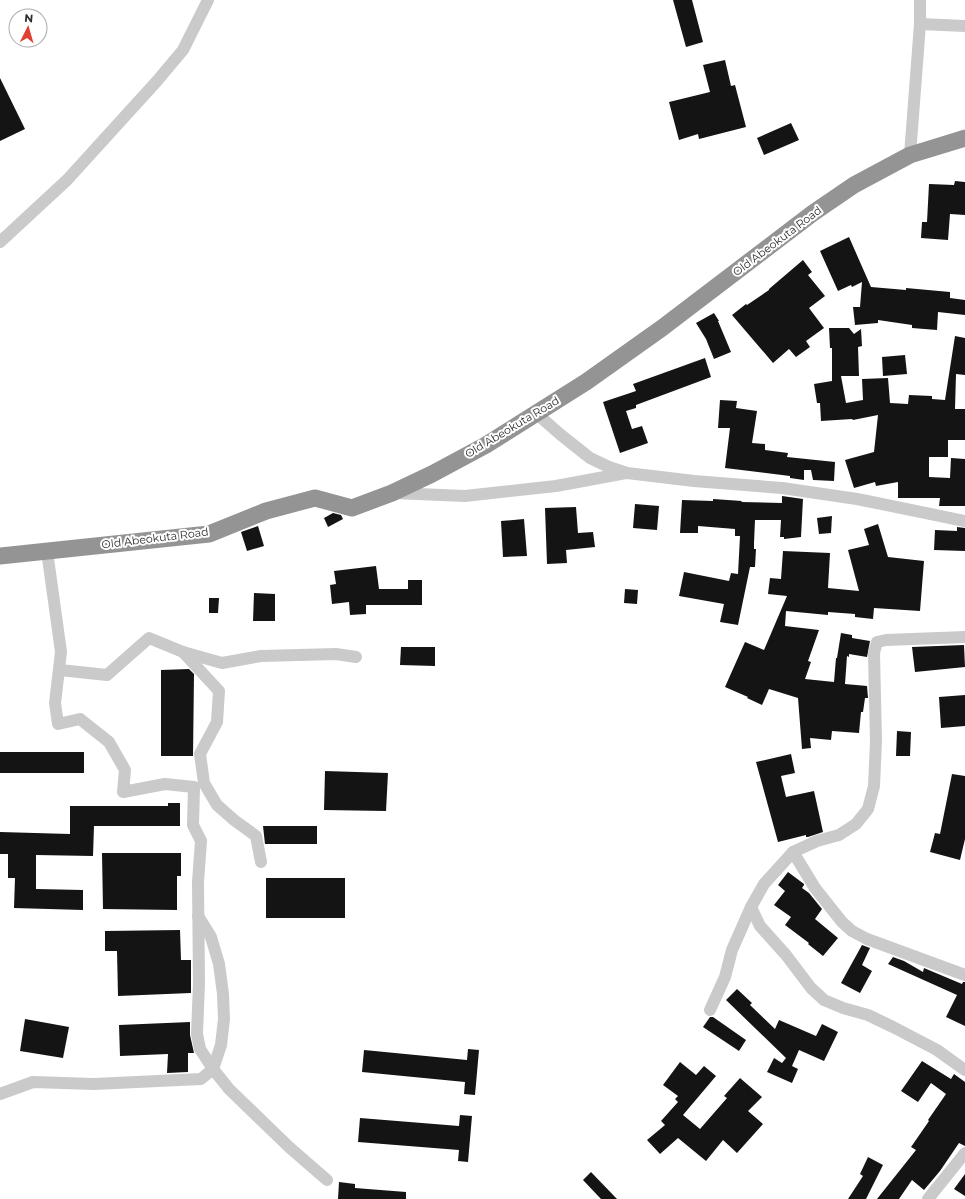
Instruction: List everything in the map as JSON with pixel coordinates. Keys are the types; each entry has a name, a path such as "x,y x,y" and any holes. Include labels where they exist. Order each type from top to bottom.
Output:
{"highway":[{"name":"Old Abeokuta Road","path":"0,556 209,534 266,511 314,498 352,508 392,493 432,474 486,445 586,382 662,328 813,213 854,185 910,154 965,138"}],"street":[{"path":"0,242 67,180 183,50 208,0"},
{"path":"910,154 920,24 920,0"},
{"path":"920,24 965,26"},
{"path":"537,414 590,458 609,467 627,473 694,481 782,488 856,499 965,520"},
{"path":"392,493 465,496 556,486 627,473"},
{"path":"47,551 61,652 55,703 58,724 80,719 109,742 125,770 123,792 165,784 194,787 193,824 201,841 198,882 199,983 197,1034 200,1049 213,1069 229,1089 289,1147 327,1180"},
{"path":"710,1010 725,977 732,950 751,907 764,884 793,852 817,841 839,835 856,824 868,809 874,786 875,771 876,741 874,653 878,642 886,640 965,637"},
{"path":"60,670 107,675 149,638 184,652 222,663 261,656 336,654 356,657"},
{"path":"184,652 219,691 217,722 200,754 204,783 217,805 256,836 261,862"},
{"path":"793,852 815,888 842,922 852,931 881,944 965,975"},
{"path":"751,907 760,926 786,955 811,988 824,1000 843,1008 868,1015 893,1027 937,1050 965,1070"},
{"path":"0,1094 33,1082 94,1084 201,1079 213,1069 221,1044 224,1025 223,994 219,964 211,937 198,916"},
{"path":"928,1199 965,1153"}],"building":[{"path":"673,0 692,0 703,42 686,47"},
{"path":"725,60 731,86 735,85 746,127 699,139 698,134 679,140 669,102 710,92 703,65"},
{"path":"0,78 25,129 0,141"},
{"path":"791,123 799,140 764,155 757,138"},
{"path":"955,181 965,182 965,215 950,214 948,240 921,238 922,222 927,222 929,184 954,185"},
{"path":"849,237 871,287 906,290 906,288 950,292 950,298 965,300 965,315 938,312 937,330 912,328 912,325 878,320 878,323 855,325 853,307 860,307 862,282 838,291 820,251"},
{"path":"803,260 812,272 808,275 825,296 809,308 824,328 806,341 810,347 796,357 789,349 773,363 732,315 746,304 747,305 769,290"},
{"path":"714,313 719,321 731,352 714,359 706,339 696,323"},
{"path":"829,328 849,328 854,334 861,329 862,346 858,347 859,376 841,376 846,403 863,400 862,379 888,378 890,403 908,404 909,395 932,396 932,399 945,400 955,336 965,338 965,375 956,374 955,409 965,409 965,440 948,440 948,457 929,457 929,477 950,478 951,458 965,459 965,506 939,506 940,498 898,498 898,482 876,486 875,482 854,488 845,460 874,452 878,415 853,420 821,421 820,403 817,403 814,384 832,381 832,348 830,348"},
{"path":"905,355 907,374 883,376 882,357"},
{"path":"705,358 711,377 636,405 636,408 626,411 632,429 642,426 648,443 620,453 603,402 636,391 633,384"},
{"path":"720,400 737,401 736,408 757,411 752,443 765,444 765,450 788,453 787,457 835,462 834,481 813,480 811,470 804,470 804,480 790,478 790,476 725,468 730,428 718,428"},
{"path":"782,496 803,499 801,537 784,539 784,537 780,537 781,520 755,520 755,567 750,567 738,625 720,622 724,604 679,596 684,572 729,581 731,573 738,574 740,536 735,536 735,529 698,526 698,533 680,533 682,500 713,501 713,499 742,501 741,502 782,503"},
{"path":"635,504 659,506 657,530 633,528"},
{"path":"576,507 578,533 593,532 595,547 566,550 567,563 547,564 545,508"},
{"path":"333,513 341,515 343,519 328,527 324,518"},
{"path":"832,516 831,533 819,534 817,518"},
{"path":"524,519 527,556 503,557 501,521"},
{"path":"878,524 888,557 924,561 920,611 874,608 873,619 855,617 855,614 828,612 828,615 786,611 785,626 819,630 808,661 811,662 805,679 834,682 836,658 841,633 852,635 852,638 870,641 867,657 849,654 849,657 847,656 845,684 867,686 868,698 865,698 863,712 861,712 859,733 832,731 831,740 810,738 811,748 802,749 798,698 769,689 762,705 725,687 745,642 764,650 787,596 768,594 770,578 781,579 783,551 830,553 828,588 859,591 848,550 869,545 864,529"},
{"path":"258,526 264,546 247,551 241,532"},
{"path":"957,527 965,528 965,551 934,550 935,530 957,531"},
{"path":"376,566 379,589 408,589 408,580 422,580 422,605 366,605 366,614 350,615 349,602 332,604 330,585 336,584 334,571"},
{"path":"625,589 638,590 637,604 624,603"},
{"path":"254,593 275,594 275,621 253,621"},
{"path":"209,598 219,598 218,613 209,613"},
{"path":"964,645 965,667 915,672 912,647"},
{"path":"401,647 435,647 435,666 400,665"},
{"path":"189,669 194,674 193,756 161,756 161,670"},
{"path":"965,695 965,726 941,728 939,697"},
{"path":"897,731 911,732 910,756 896,756"},
{"path":"0,752 84,752 84,773 0,773"},
{"path":"791,754 795,773 781,776 786,797 814,791 823,832 808,837 806,837 806,835 778,842 756,762"},
{"path":"325,771 388,773 386,811 324,810"},
{"path":"952,774 965,776 965,839 960,860 930,852 935,833 940,834"},
{"path":"168,803 180,803 180,826 94,826 93,856 36,855 36,889 83,890 83,910 14,908 15,878 8,878 8,854 0,854 0,832 70,834 70,806 168,806"},
{"path":"263,826 317,826 317,844 265,844"},
{"path":"102,853 181,853 181,876 177,876 177,910 103,909"},
{"path":"788,872 804,884 802,888 809,893 822,909 815,919 838,938 823,956 808,944 809,943 785,925 791,917 774,905 785,891 778,885"},
{"path":"266,878 345,878 345,918 266,918"},
{"path":"180,930 181,960 191,960 191,993 118,996 117,951 105,951 105,931"},
{"path":"862,945 870,948 862,965 872,971 860,993 841,983"},
{"path":"893,957 904,961 923,972 924,968 962,984 965,982 965,1026 946,1017 957,995 888,964"},
{"path":"737,989 752,1003 750,1005 775,1029 779,1020 816,1036 822,1024 838,1032 824,1061 799,1050 792,1066 798,1069 792,1083 767,1072 774,1058 782,1063 786,1058 726,1000"},
{"path":"710,1017 713,1017 746,1040 739,1051 703,1027"},
{"path":"25,1019 69,1027 63,1058 20,1051"},
{"path":"190,1022 190,1035 194,1053 188,1053 188,1072 167,1073 168,1054 120,1056 119,1025"},
{"path":"468,1049 479,1050 475,1095 464,1094 465,1082 362,1072 364,1050 467,1060"},
{"path":"922,1061 951,1079 954,1074 965,1082 965,1146 959,1143 940,1171 924,1190 912,1180 899,1199 877,1199 916,1150 911,1147 946,1094 931,1083 918,1102 901,1091"},
{"path":"680,1062 696,1075 704,1066 716,1076 683,1115 700,1129 727,1098 724,1096 740,1078 762,1097 748,1111 763,1124 737,1153 723,1140 706,1161 678,1138 660,1154 647,1140 665,1125 661,1121 678,1102 675,1099 678,1096 663,1085"},
{"path":"460,1115 472,1116 468,1162 458,1161 459,1150 358,1142 360,1118 459,1126"},
{"path":"868,1157 883,1165 866,1199 848,1199 863,1176 860,1174"},
{"path":"591,1172 617,1199 601,1199 583,1180"},
{"path":"965,1174 965,1196 954,1189"},
{"path":"339,1182 355,1184 355,1188 406,1192 406,1199 338,1199"}]}
